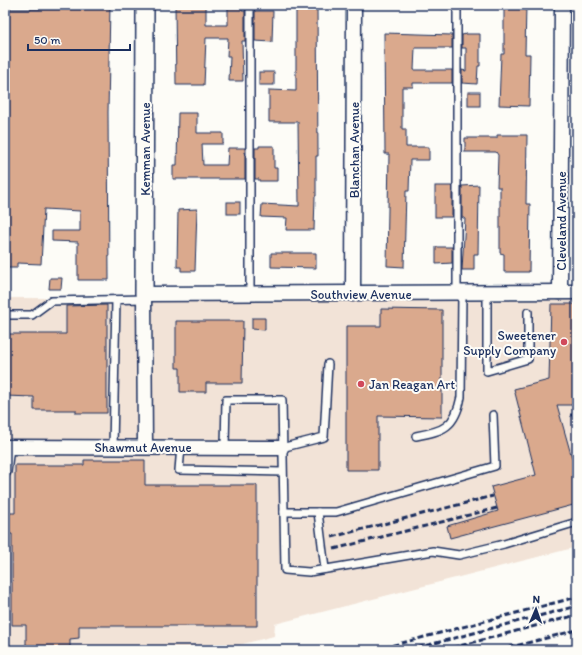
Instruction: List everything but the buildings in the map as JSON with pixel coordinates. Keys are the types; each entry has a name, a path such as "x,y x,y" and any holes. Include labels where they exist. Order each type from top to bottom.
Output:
{"street":[{"name":"Kemman Avenue","path":"144,296 145,5"},
{"name":"Blanchan Avenue","path":"353,294 354,5"},
{"name":"Cleveland Avenue","path":"560,292 562,5"},
{"name":"Southview Avenue","path":"144,296 577,292"},
{"path":"144,296 145,447"},
{"name":"Shawmut Avenue","path":"7,447 281,448"}],"lane":[{"path":"250,5 250,294"},
{"path":"416,436 439,432 448,426 455,418 459,407 460,397 457,5"},
{"path":"487,293 488,371 528,359 528,312"},
{"path":"5,315 32,315 51,302 116,300 144,296"},
{"path":"113,447 116,300"},
{"path":"281,448 324,437 328,364"},
{"path":"225,447 226,400 282,400 281,448 285,570 309,572 433,552 459,555 504,544 577,522"},
{"path":"284,512 336,512 495,466 493,415"},
{"path":"5,474 7,472 7,447"},
{"path":"181,447 179,470 282,472"},
{"path":"318,512 325,569"}],"shaded area":[{"path":"5,298 577,299 577,547 275,624 274,636 220,650 5,650"}],"railway":[{"path":"570,415 577,415"},
{"path":"332,537 493,496"},
{"path":"334,549 497,508"},
{"path":"375,650 577,597"},
{"path":"409,650 577,606"},
{"path":"444,650 577,615"},
{"path":"500,650 577,630"}],"place":[{"name":"Sweetener Supply Company","path":"564,342"},
{"name":"Jan Reagan Art","path":"361,384"}]}
